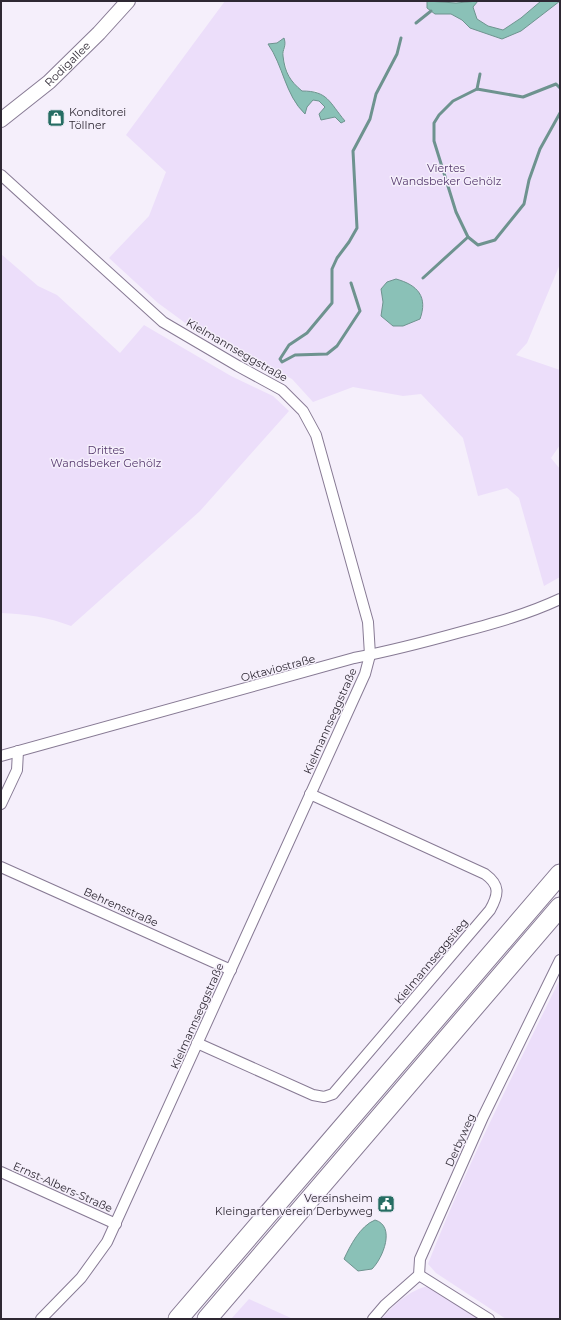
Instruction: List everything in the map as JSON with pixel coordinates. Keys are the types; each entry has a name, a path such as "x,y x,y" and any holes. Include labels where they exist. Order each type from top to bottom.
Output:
{"highway":[{"path":"178,1319 560,874"},
{"path":"207,1319 560,907"}],"main road":[{"name":"Rodigallee","path":"1,120 49,82 128,1"}],"street":[{"name":"Kielmannseggstraße","path":"1,175 164,322 282,390 303,411 316,435 368,622 370,655 365,674 116,1224 107,1242 90,1267 41,1319"},
{"name":"Oktaviostraße","path":"1,756 370,655 502,621 523,614 560,598"},
{"path":"1,804 16,770 18,752"},
{"name":"Kielmannseggstieg","path":"197,1043 313,1096 324,1097 333,1094 490,910 496,901 496,886 493,880 485,874 310,794"},
{"name":"Behrensstraße","path":"1,867 231,970"},
{"name":"Derbyweg","path":"419,1275 420,1259 483,1117 560,960"},
{"name":"Ernst-Albers-Straße","path":"1,1172 116,1224"},
{"path":"373,1319 385,1305 419,1275 489,1319"}],"green space":[{"name":"Viertes Wandsbeker Gehölz","path":"225,1 427,1 427,8 435,14 451,14 462,20 470,28 502,39 541,16 560,1 560,264 527,343 516,355 560,370 560,445 551,458 560,469 560,577 544,586 519,498 507,488 478,496 463,438 421,394 403,396 353,387 313,402 292,379 199,333 158,303 109,258 149,216 166,172 126,135","holes":["284,39 286,45 283,55 290,80 302,91 317,91 335,117 321,120 325,107 319,101 313,100 307,107 305,113 300,109 281,73 276,54 269,44 277,43","381,289 393,326 381,316 383,302"]},
{"path":"478,1 541,1 521,18 503,30 488,26 477,19 473,7"},
{"name":"Drittes Wandsbeker Gehölz","path":"1,254 38,286 57,295 120,353 144,325 231,376 273,396 289,411 200,511 71,626 37,616 1,613"},
{"path":"560,979 560,1319 506,1319 436,1273 428,1264 474,1156"},
{"path":"428,1286 480,1319 382,1319 391,1308 402,1299 421,1288"},
{"path":"249,1299 293,1319 231,1319"}],"shaded area":[{"path":"427,1 456,3 478,1 473,7 477,19 488,26 503,30 521,18 541,1 560,1 521,31 502,39 470,28 462,20 451,14 435,14 427,8"},
{"path":"284,38 284,62 291,80 302,91 323,95 345,121 341,123 335,117 321,120 319,114 325,107 319,101 313,100 307,107 305,114 298,106 288,89 273,52 268,44 277,43"},
{"path":"396,279 415,288 422,298 423,304 420,319 403,326 393,326 381,316 383,302 381,289 387,282"},
{"path":"375,1220 381,1223 385,1229 386,1243 380,1258 372,1269 358,1271 344,1259 352,1243 360,1232"}],"waterway":[{"path":"416,23 431,11"},
{"path":"351,283 360,311 337,346 327,354 295,355 282,362 280,359 289,345 307,333 332,303 332,269 337,258 357,228 353,151 370,119 376,94 397,54 401,38"},
{"path":"477,89 480,74"},
{"path":"560,88 556,84 523,97 477,89 453,101 439,115 434,123 434,141 456,212 468,237 478,245 495,240 524,204 529,180 540,149 560,113"},
{"path":"423,278 468,237"}],"place":[{"name":"Konditorei Töllner","path":"56,118"},
{"name":"Vereinsheim Kleingartenverein Derbyweg","path":"386,1204"}]}
